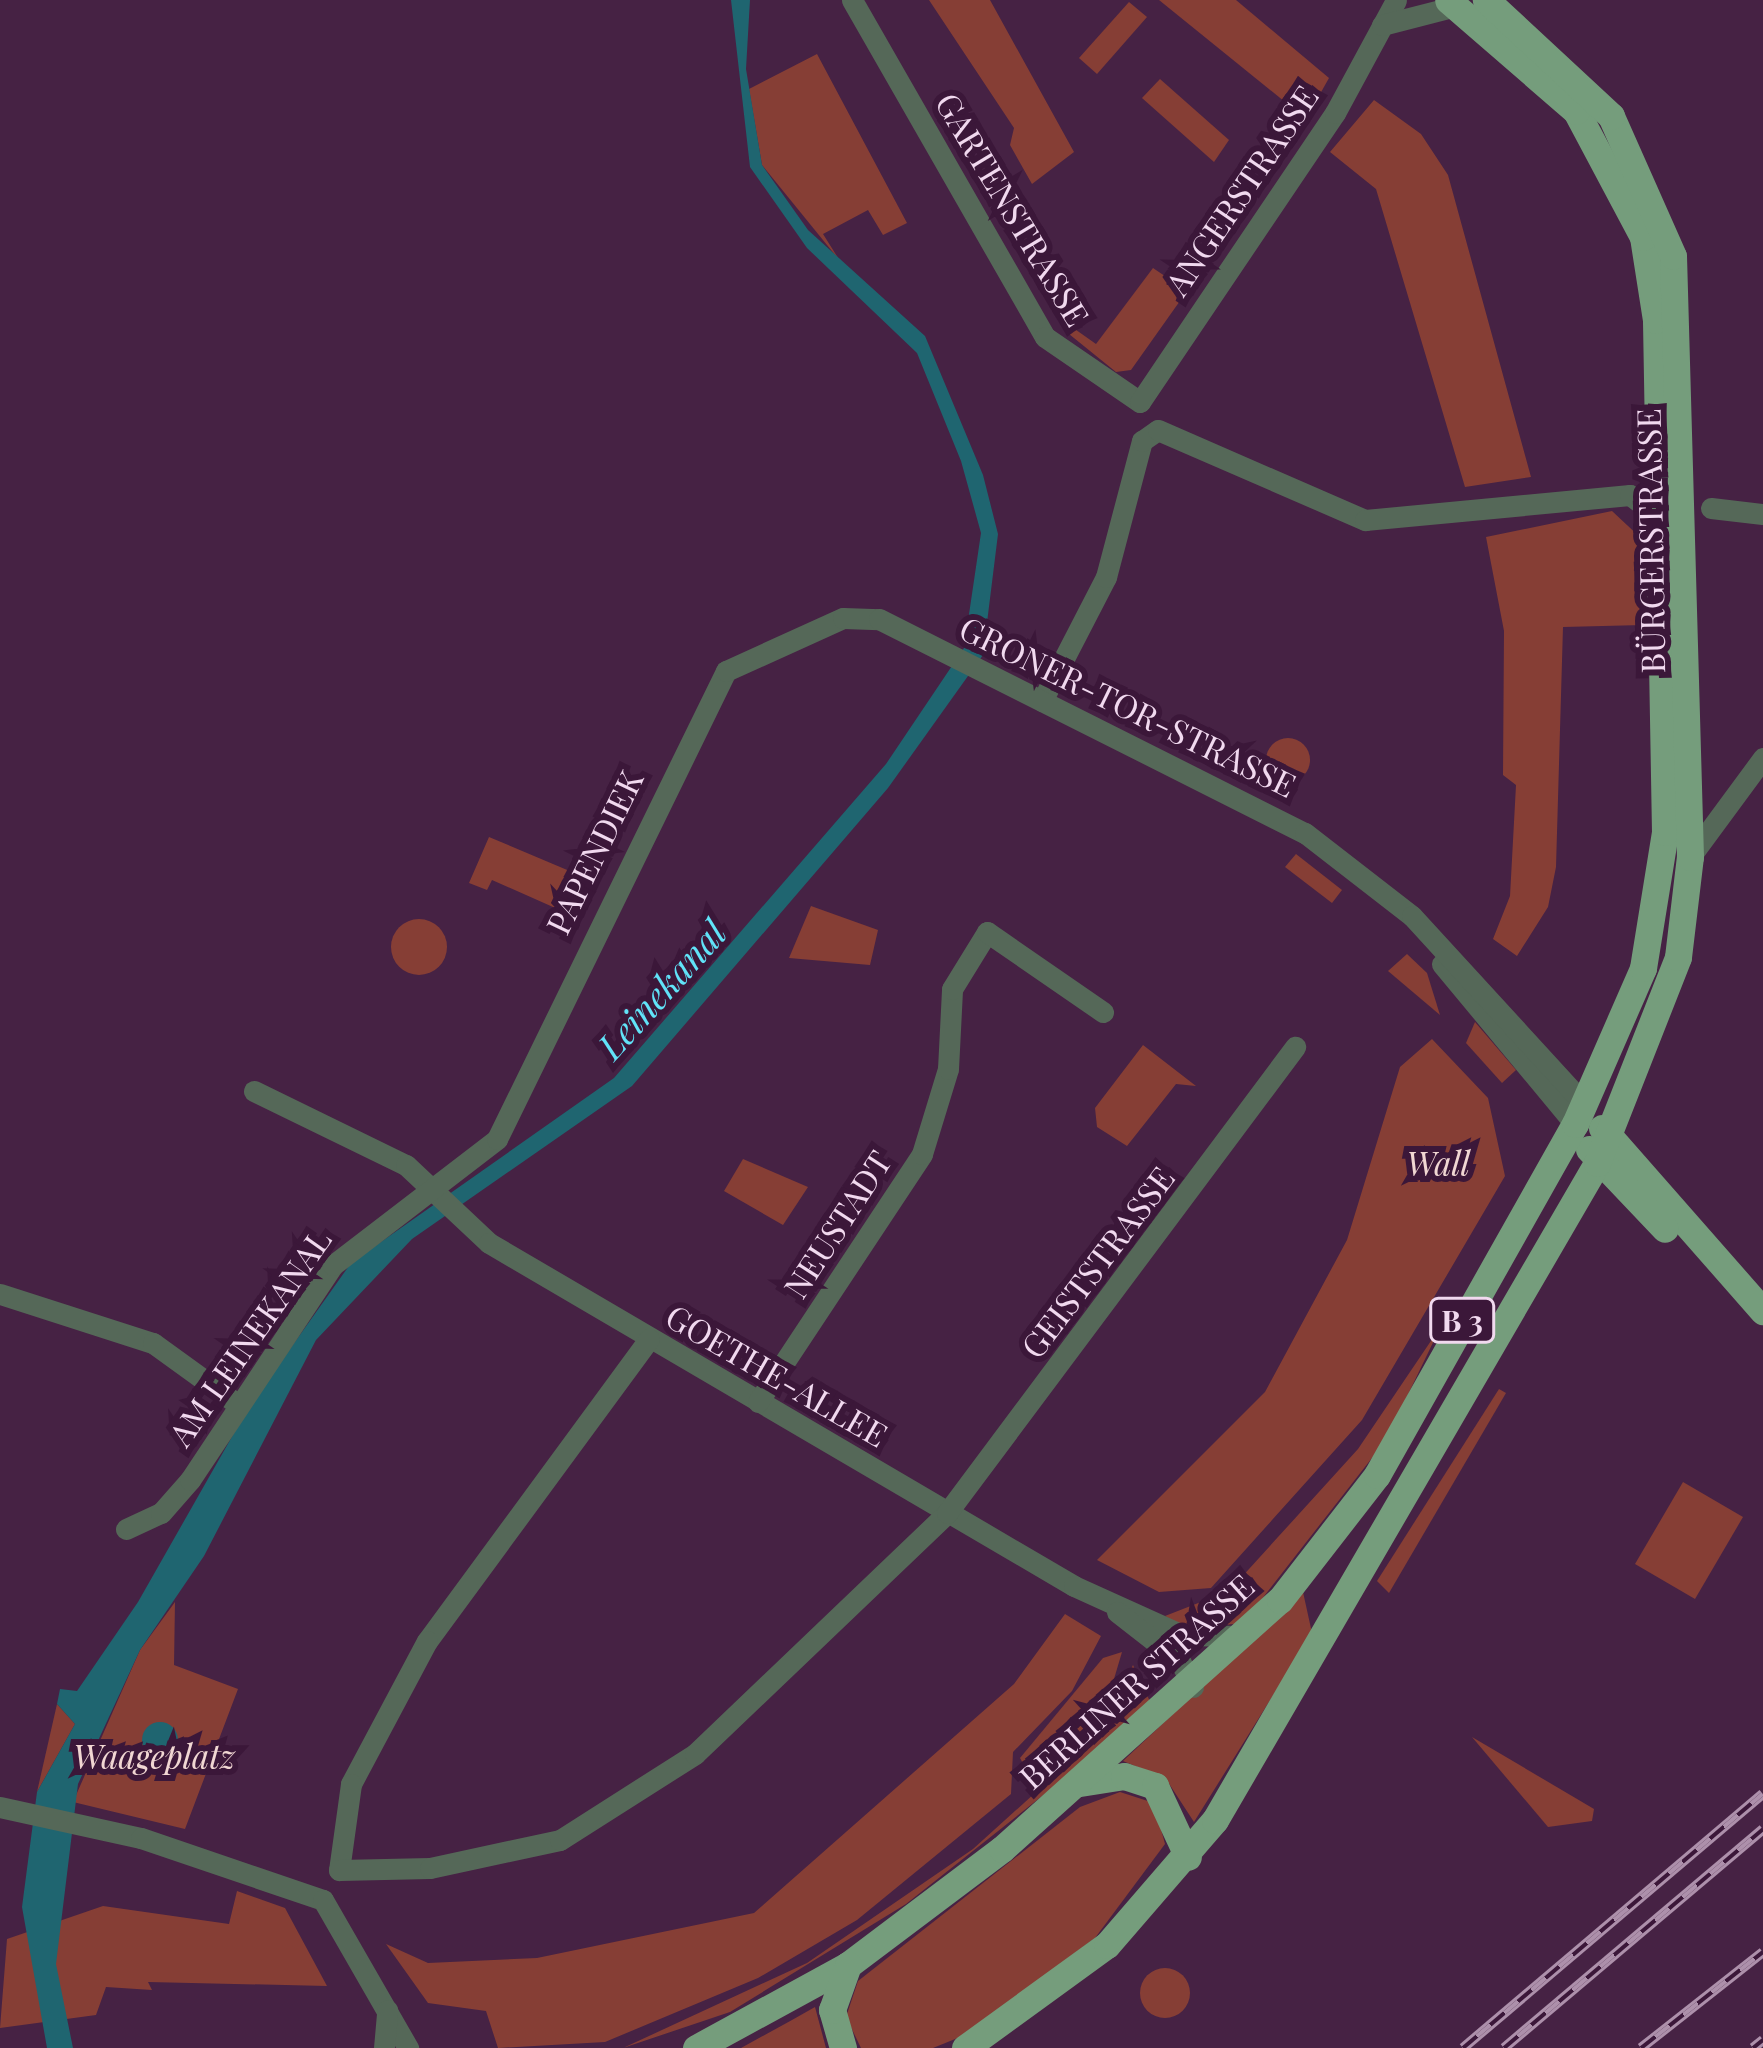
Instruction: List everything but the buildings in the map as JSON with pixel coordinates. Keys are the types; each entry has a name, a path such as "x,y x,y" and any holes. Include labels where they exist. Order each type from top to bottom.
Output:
{"main road":[{"name":"BÜRGERSTRASSE","path":"1486,0 1611,116 1673,256 1690,857 1673,974 1610,1137"},
{"name":"BÜRGERSTRASSE","path":"1452,3 1576,111 1621,177 1656,320 1663,520 1663,869 1643,968 1580,1115"},
{"name":"GRONER-TOR-STRASSE","path":"1580,1115 1610,1137 1728,1274"},
{"path":"1580,1115 1597,1163 1728,1274 1763,1311"},
{"name":"BERLINER STRASSE","path":"696,2048 848,1965 1193,1687 1246,1634 1377,1475 1580,1115"},
{"path":"1597,1163 1610,1137"},
{"name":"B 3","path":"965,2048 1108,1945 1187,1857 1597,1163"},
{"path":"1076,1784 1124,1776 1155,1786 1187,1857"},
{"path":"843,2048 832,2010 848,1965"}],"street":[{"name":"GARTENSTRASSE","path":"852,0 1045,337 1123,399 1155,392"},
{"path":"1378,0 1382,25 1452,3"},
{"name":"ANGERSTRASSE","path":"1155,392 1396,0"},
{"path":"1042,701 1106,577 1142,441 1166,430 1365,520 1630,495 1663,520"},
{"path":"1711,508 1763,514"},
{"name":"GRONER-TOR-STRASSE","path":"874,617 966,667 1287,821 1403,909 1580,1115"},
{"name":"PAPENDIEK","path":"434,1187 502,1131 726,671 831,622 874,617"},
{"path":"1690,857 1763,758"},
{"name":"NEUSTADT","path":"758,1402 922,1154 948,1069 952,989 987,932 1102,1012"},
{"name":"GEISTSTRASSE","path":"335,1845 345,1874 522,1852 620,1811 879,1586 947,1513 1295,1047"},
{"path":"254,1090 434,1187"},
{"name":"GOETHE-ALLEE","path":"434,1187 489,1243 1107,1604 1198,1640 1246,1634"},
{"name":"AM LEINEKANAL","path":"126,1529 176,1496 333,1264 434,1187"},
{"path":"0,1294 153,1343 236,1403"},
{"path":"315,1896 362,1760 443,1614 649,1339"},
{"name":"GOETHE-ALLEE","path":"1107,1604 1180,1661 1193,1687"},
{"path":"0,1808 106,1828 315,1896 418,2048"},
{"path":"383,1999 384,2048"},
{"path":"383,1999 408,2048"}],"green space":[{"path":"929,0 990,0 1074,152 1032,184 1010,145 1014,128"},
{"path":"1159,0 1236,0 1329,78 1306,119"},
{"path":"1129,2 1147,17 1097,74 1079,58"},
{"path":"817,54 907,223 883,235 868,210 823,234 840,261 762,165 749,89"},
{"path":"1160,79 1229,140 1214,162 1142,98"},
{"path":"1374,100 1421,134 1448,175 1531,477 1465,487 1376,189 1330,152"},
{"path":"1153,268 1187,291 1131,370 1116,372 1069,334 1055,310 1055,298 1072,304 1062,320 1096,344"},
{"path":"1612,511 1643,540 1643,625 1563,627 1556,867 1548,907 1517,956 1493,939 1510,896 1516,785 1503,775 1504,631 1486,537"},
{"path":"1288,738 1304,744 1310,760 1304,776 1288,782 1272,776 1266,760 1272,744"},
{"path":"489,837 598,883 580,919 492,880 487,890 469,883"},
{"path":"1296,854 1342,890 1332,903 1285,867"},
{"path":"811,906 878,930 870,965 789,958"},
{"path":"419,919 439,927 447,947 439,967 419,975 399,967 391,947 399,927"},
{"path":"1407,954 1427,973 1440,1015 1388,971"},
{"path":"1475,1022 1516,1070 1502,1083 1466,1043"},
{"name":"Wall","path":"1432,1039 1488,1098 1505,1176 1362,1420 1211,1588 1159,1592 1097,1560 1265,1392 1347,1240 1400,1067"},
{"path":"1143,1045 1196,1086 1176,1084 1127,1146 1097,1127 1095,1108"},
{"path":"743,1159 808,1187 783,1225 724,1191"},
{"path":"1441,1326 1386,1440 1243,1623 1187,1629 1165,1616 1229,1591 1358,1449"},
{"path":"1499,1389 1506,1393 1389,1593 1377,1581"},
{"path":"1683,1482 1743,1517 1695,1599 1635,1564"},
{"path":"1303,1592 1312,1633 1194,1822 1166,1779 1123,1761"},
{"name":"Waageplatz","path":"175,1602 174,1665 238,1689 185,1829 73,1802 140,1650"},
{"path":"1065,1614 1101,1636 1072,1691 1013,1752 1011,1794 857,1920 758,1978 605,2042 498,2048 486,2011 428,2003 386,1944 428,1963 537,1958 754,1913 1014,1684"},
{"path":"1122,1652 1106,1706 1037,1788 1020,1758 1103,1658"},
{"path":"1133,1665 1153,1708 906,1904 730,2012 623,2048 807,1963 973,1849 1098,1736"},
{"path":"57,1704 75,1724 37,1792"},
{"path":"1472,1737 1594,1809 1592,1821 1548,1827"},
{"path":"1120,1792 1154,1803 1165,1844 1095,1938 965,2035 933,2048 861,2048 846,2017 858,1981 1080,1807"},
{"path":"237,1891 285,1908 327,1986 148,1982 152,1990 106,1987 96,2015 0,2028 7,1939 103,1906 229,1924"},
{"path":"1165,1968 1182,1976 1190,1993 1182,2010 1165,2018 1148,2010 1140,1993 1148,1976"},
{"path":"815,2007 826,2048 741,2048 792,2020"}],"shaded area":[{"path":"731,0 750,0 746,69 762,165 808,230 925,336 983,475 998,534 983,655 888,788 632,1086 412,1239 316,1340 204,1556 140,1650 78,1784 56,1964 73,2048 47,2048 22,1907 37,1792 75,1724 57,1704 60,1689 77,1691 138,1602 250,1405 351,1263 614,1078 886,764 964,648 981,533 961,461 917,353 807,248 750,167"},
{"path":"160,1722 173,1727 178,1740 173,1753 160,1758 147,1753 142,1740 147,1727"}],"railway":[{"path":"1463,2048 1763,1794"},
{"path":"1504,2048 1763,1829"},
{"path":"1641,2048 1763,1952"},
{"path":"1753,2048 1763,2040"}],"water label":[{"name":"Leinekanal","path":"661,989"}]}
